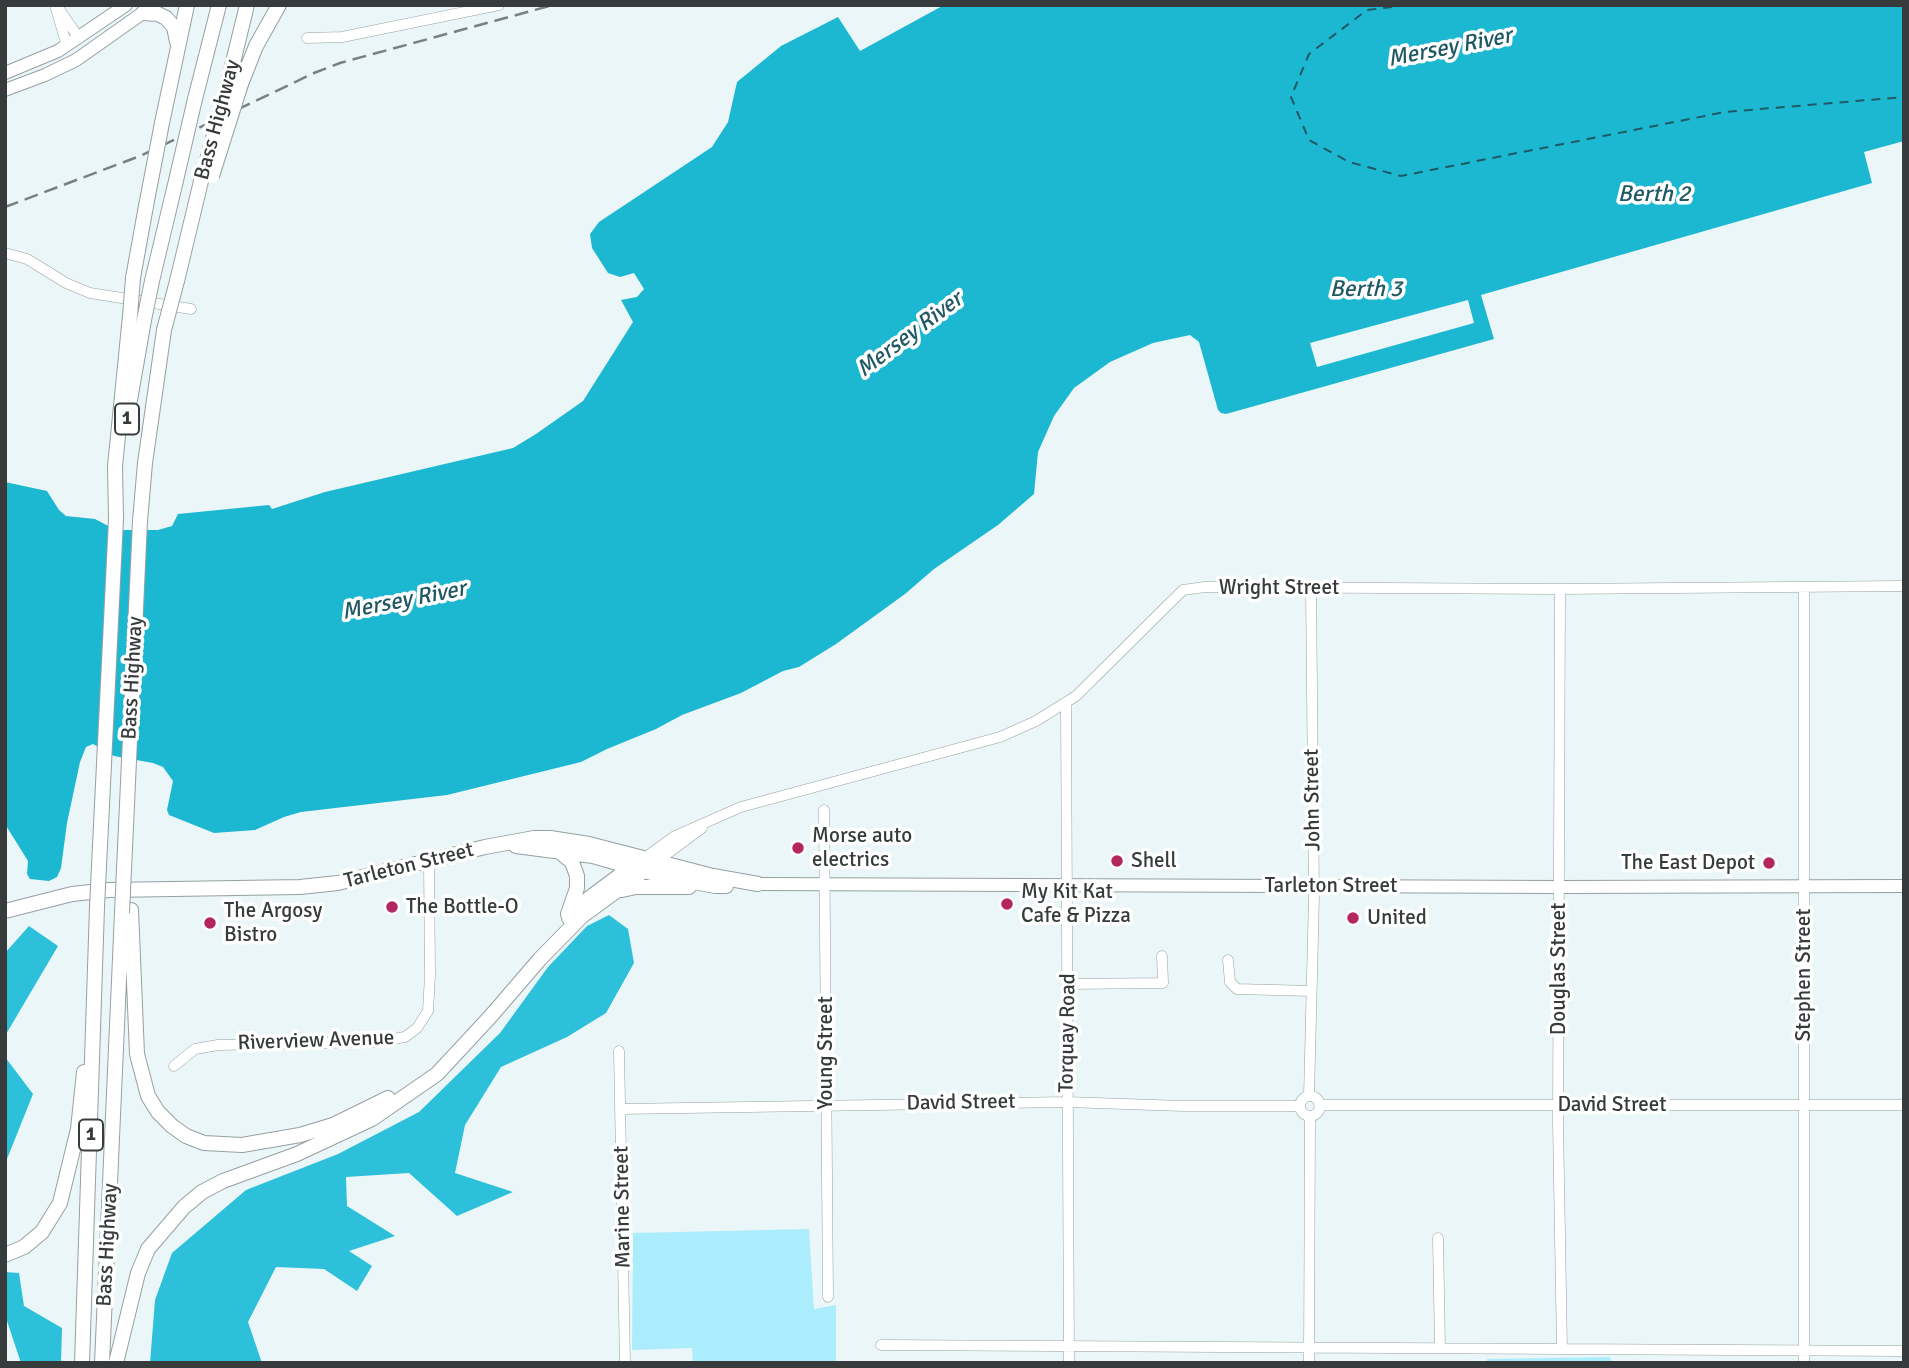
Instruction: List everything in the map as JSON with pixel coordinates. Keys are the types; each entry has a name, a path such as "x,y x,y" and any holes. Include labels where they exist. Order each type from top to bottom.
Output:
{"highway":[{"path":"137,318 134,278 146,205 187,5"},
{"name":"Bass Highway","path":"82,1363 97,907 116,519 115,466 137,318 152,281 219,5"},
{"name":"Bass Highway","path":"102,1363 126,912 126,820 140,521 149,427 164,330 207,177 247,5"},
{"path":"207,177 256,46 279,5"},
{"path":"148,9 170,22 176,31 177,50"},
{"name":"Tarleton Street","path":"8,911 72,894 109,890 319,886 359,879 527,838 550,838 600,846 644,865 715,886 758,884"},
{"name":"Tarleton Street","path":"498,844 552,849 758,884"},
{"path":"540,959 561,927 577,888 575,866 567,856 552,849"},
{"path":"116,1363 138,1273 148,1250 184,1208 202,1192 223,1181 309,1150 372,1119 437,1074 582,916 618,892 644,865"},
{"path":"561,927 584,902 644,865"},
{"path":"618,892 636,887 715,886"},
{"path":"126,912 137,1054 148,1096 158,1112 172,1126 186,1136 204,1143 242,1145 300,1135 333,1125 370,1109 402,1090 490,1017"},
{"path":"5,1255 24,1247 42,1232 55,1213 65,1189 78,1129 94,990"}],"main road":[{"path":"5,73 50,56 126,5"},
{"path":"5,90 71,63 148,9"},
{"path":"79,38 87,53"},
{"path":"66,46 71,63"},
{"name":"Tarleton Street","path":"758,884 1904,886"}],"street":[{"path":"56,5 79,38"},
{"path":"56,5 66,46"},
{"path":"307,38 342,37 499,5"},
{"path":"6,253 27,259 66,283 90,293 191,309"},
{"name":"Wright Street","path":"644,865 720,816 756,802 1000,737 1036,721 1093,680 1183,590 1205,587 1560,589 1904,586"},
{"name":"Stephen Street","path":"1804,587 1804,1363"},
{"name":"John Street","path":"1309,1096 1314,886 1311,588"},
{"name":"Douglas Street","path":"1560,589 1559,1105 1562,1349"},
{"name":"Torquay Road","path":"1066,702 1069,1363"},
{"name":"Young Street","path":"824,810 828,1297"},
{"name":"Riverview Avenue","path":"174,1066 195,1049 218,1045 374,1042 405,1037 428,1011 429,862"},
{"path":"1069,984 1163,983 1162,956"},
{"path":"1228,960 1230,982 1237,989 1311,991"},
{"name":"Marine Street","path":"619,1051 625,1363"},
{"path":"1309,1096 1320,1105 1316,1114 1310,1116 1302,1112 1300,1106 1303,1099 1309,1096"},
{"name":"David Street","path":"621,1109 1067,1102 1300,1106"},
{"name":"David Street","path":"1320,1105 1904,1105"},
{"path":"1309,1363 1310,1116"},
{"path":"1438,1237 1440,1348"},
{"path":"881,1345 1904,1351"}],"shaded area":[{"path":"609,915 628,929 634,963 606,1013 567,1037 501,1067 465,1125 455,1173 513,1192 457,1216 409,1173 346,1177 347,1206 395,1236 349,1251 372,1266 357,1291 324,1269 276,1267 248,1322 262,1363 150,1363 155,1300 172,1253 246,1190 338,1154 419,1112 500,1033 548,967 587,926"},
{"path":"29,926 58,946 5,1036 5,953"},
{"path":"5,1057 33,1094 7,1159 5,1172"},
{"path":"809,1229 814,1309 836,1305 836,1363 693,1363 692,1348 632,1350 633,1233"},
{"path":"5,1272 19,1273 24,1306 62,1328 61,1363 21,1363 5,1315"},
{"path":"1610,1357 1612,1363 1487,1363 1487,1359"}],"water":[{"path":"944,5 1904,5 1904,141 1864,152 1872,183 1481,295 1494,339 1226,414 1218,410 1199,342 1190,335 1153,343 1110,362 1074,388 1054,416 1038,452 1034,494 998,525 934,569 905,594 836,644 799,667 783,671 741,693 682,715 581,762 447,795 301,812 255,830 214,833 169,815 167,810 173,781 163,767 114,756 93,744 86,747 80,762 61,868 57,877 49,881 30,879 27,874 28,861 5,824 5,482 47,491 66,516 95,519 116,530 158,530 172,526 178,514 269,505 272,509 325,492 513,448 583,401 633,322 621,300 637,297 644,289 634,273 620,277 608,273 592,248 590,234 599,222 712,147 728,122 737,82 781,46 838,17 860,51"}],"pier":[{"path":"1468,300 1474,323 1317,367 1310,343"}],"ferry route":[{"path":"1408,5 1367,10 1309,54 1291,97 1309,140 1349,162 1401,176 1725,112 1904,97"}],"railway":[{"path":"5,207 140,156 340,63 553,5"}],"place":[{"name":"Morse auto electrics","path":"798,848"},
{"name":"Shell","path":"1117,861"},
{"name":"The East Depot","path":"1769,863"},
{"name":"My Kit Kat Cafe & Pizza","path":"1007,904"},
{"name":"The Bottle-O","path":"392,907"},
{"name":"United","path":"1353,918"},
{"name":"The Argosy Bistro","path":"210,923"}],"water label":[{"name":"Mersey River","path":"1450,48"},
{"name":"Berth 2","path":"1654,195"},
{"name":"Berth 3","path":"1366,290"},
{"name":"Mersey River","path":"910,335"},
{"name":"Mersey River","path":"404,601"}]}
